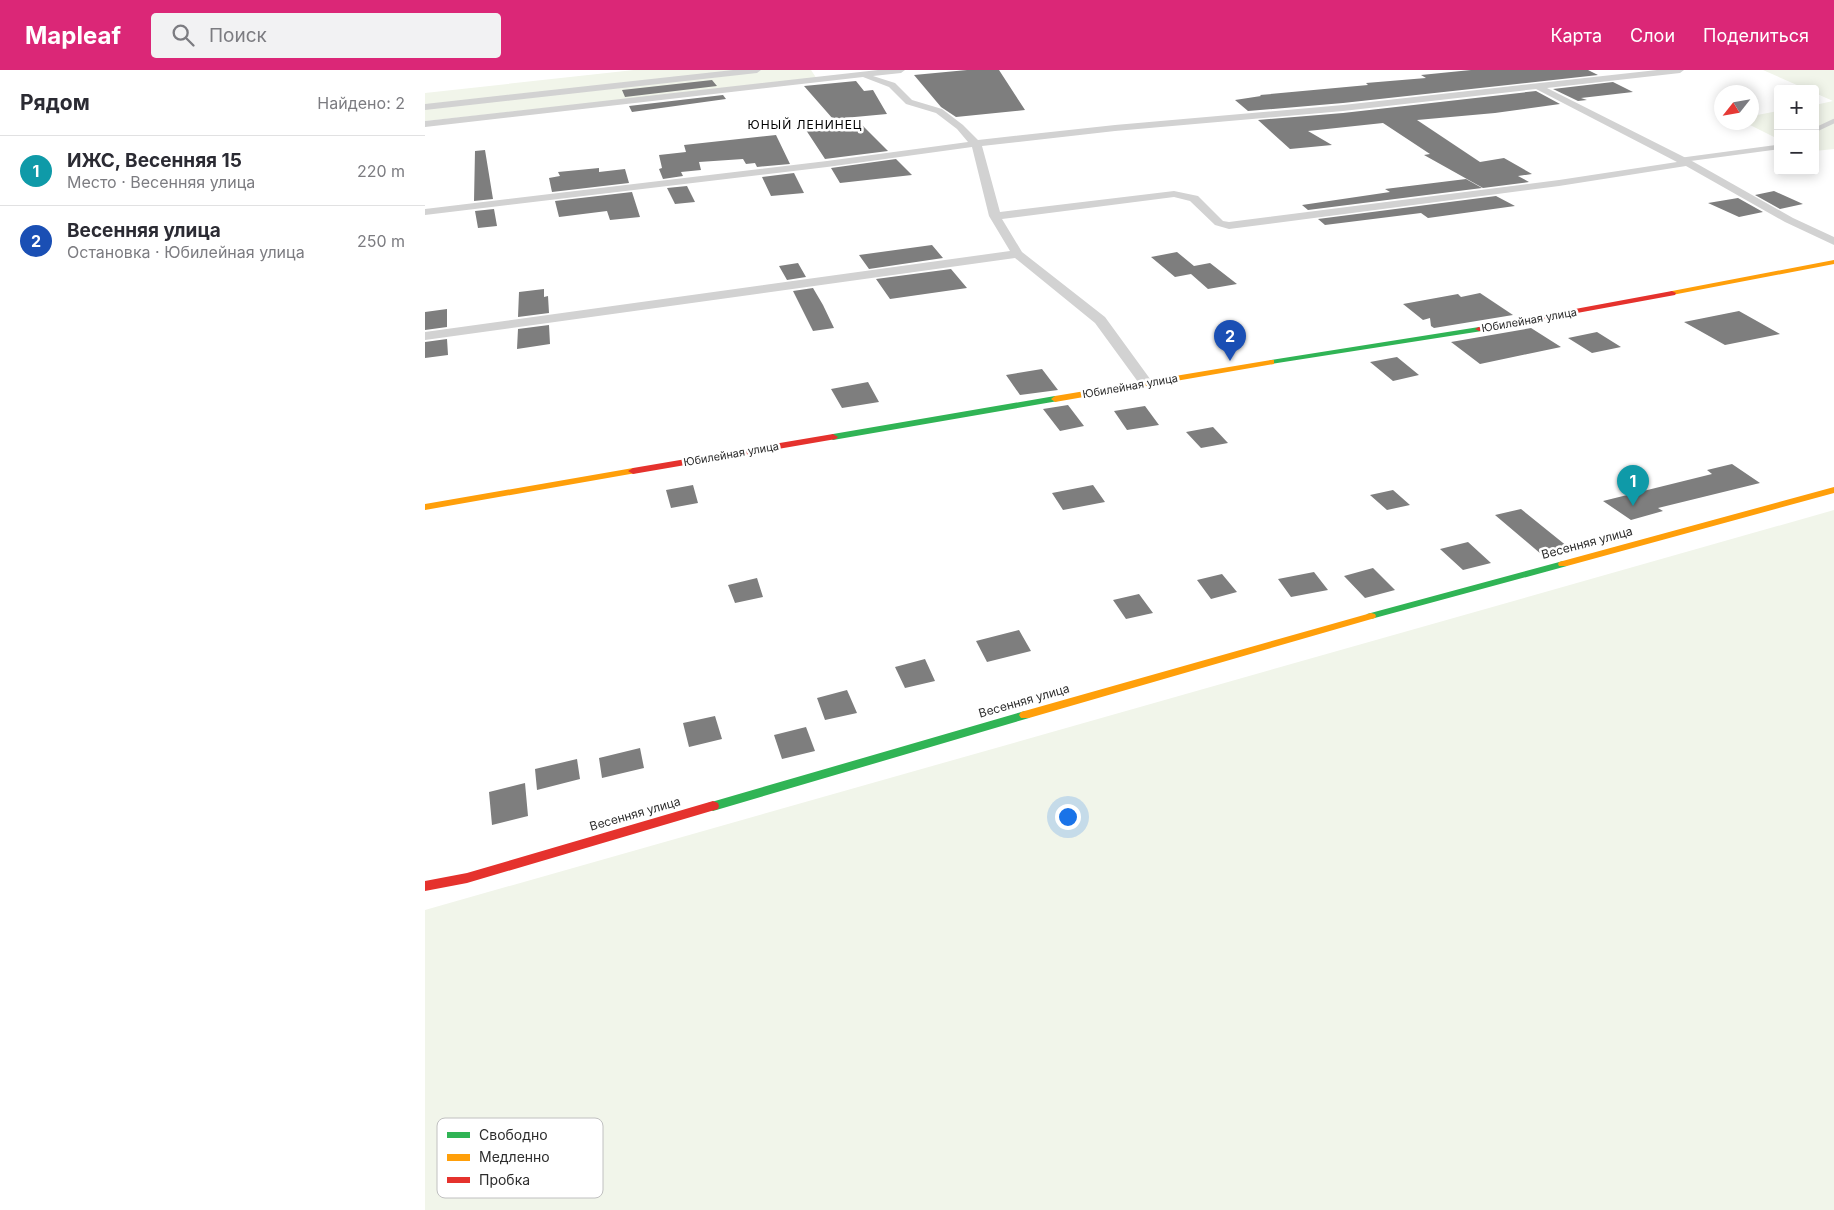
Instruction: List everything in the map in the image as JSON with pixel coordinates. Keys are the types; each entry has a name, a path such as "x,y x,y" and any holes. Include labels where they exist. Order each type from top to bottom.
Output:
{"street":[{"path":"425,107 757,70"},
{"path":"844,70 891,85 909,102 939,111 976,144 995,216 1017,254 1100,320 1146,383"},
{"path":"425,124 901,70"},
{"path":"425,212 1115,128 1343,108 1680,70"},
{"path":"1535,86 1685,161 1789,220 1834,241"},
{"path":"995,216 1174,194 1194,198 1219,223 1229,226 1559,183 1685,161"},
{"path":"425,336 1017,254"},
{"name":"Юбилейная улица","path":"425,507 1146,383 1493,327 1834,262"},
{"name":"Весенняя улица","path":"425,886 467,878 1278,641 1834,490"}],"lane":[{"path":"1819,128 1834,121"},
{"path":"1685,161 1774,148"}],"shaded area":[{"path":"634,70 811,70 817,79 425,121 425,93"},
{"path":"1763,70 1834,70 1834,149 1819,151 1819,104 1833,101 1819,95 1819,85 1797,85"},
{"path":"1774,112 1774,137 1759,130 1759,115"},
{"path":"1834,510 1834,1210 425,1210 425,910"}],"building":[{"path":"967,70 999,70 1025,110 956,117 941,107 914,75"},
{"path":"1471,70 1588,70 1598,75 1343,103 1248,111 1235,100 1260,95 1426,78 1421,75"},
{"path":"712,80 717,86 625,97 622,90"},
{"path":"856,81 864,91 873,90 887,114 833,119 804,86"},
{"path":"1613,82 1633,92 1581,98 1587,100 1578,101 1553,89"},
{"path":"1536,91 1560,104 1495,113 1417,120 1480,162 1504,158 1532,174 1518,176 1529,182 1483,188 1424,155 1430,154 1383,123 1308,131 1332,145 1290,149 1258,120 1343,113"},
{"path":"723,95 726,99 632,112 629,106"},
{"path":"861,124 888,151 825,159 806,130"},
{"path":"776,135 790,164 757,167 755,163 746,164 743,159 699,162 701,170 681,172 683,176 663,179 659,169 662,168 659,155 686,152 684,145"},
{"path":"485,150 493,199 474,201 475,151"},
{"path":"896,159 912,175 840,183 831,168"},
{"path":"599,168 599,172 625,169 629,183 552,192 549,178 560,176 558,172"},
{"path":"794,173 804,193 771,196 762,177"},
{"path":"1466,179 1482,188 1308,210 1302,205 1390,192 1385,189"},
{"path":"687,186 695,202 675,204 667,188"},
{"path":"1774,191 1803,204 1780,209 1755,195"},
{"path":"632,192 640,217 610,220 607,211 559,217 555,201"},
{"path":"1496,196 1515,206 1428,218 1421,213 1325,225 1318,219"},
{"path":"1738,198 1763,212 1739,217 1708,203"},
{"path":"494,209 497,226 478,228 475,211"},
{"path":"932,245 943,258 869,269 859,255"},
{"path":"1177,252 1194,266 1210,263 1237,284 1208,289 1191,274 1175,277 1151,257"},
{"path":"798,263 806,277 787,280 779,266"},
{"path":"951,269 967,288 890,299 876,279"},
{"path":"813,288 834,328 813,331 793,291"},
{"path":"544,289 544,297 548,296 549,313 518,317 519,292"},
{"path":"1480,293 1513,315 1434,328 1431,326 1430,318 1423,320 1403,304 1458,294 1461,297"},
{"path":"447,309 447,327 425,330 425,312"},
{"path":"1739,311 1780,334 1725,345 1684,322"},
{"path":"549,325 550,344 517,349 518,329"},
{"path":"1531,328 1561,347 1480,364 1451,342"},
{"path":"1597,332 1621,347 1592,353 1568,338"},
{"path":"447,339 448,355 425,358 425,342"},
{"path":"1397,357 1419,375 1393,381 1370,362"},
{"path":"1042,369 1058,390 1020,395 1006,375"},
{"path":"868,382 879,402 842,408 831,389"},
{"path":"1068,405 1084,426 1060,431 1043,409"},
{"path":"1145,406 1159,425 1127,430 1114,411"},
{"path":"1213,427 1228,443 1201,448 1186,432"},
{"path":"1732,464 1760,483 1658,508 1663,511 1631,520 1603,501 1712,474 1707,470"},
{"path":"693,485 698,503 671,508 666,490"},
{"path":"1093,485 1105,502 1063,510 1052,493"},
{"path":"1393,490 1410,505 1387,510 1370,495"},
{"path":"1521,509 1568,547 1541,554 1495,515"},
{"path":"1468,542 1491,563 1463,570 1440,549"},
{"path":"1373,568 1395,590 1365,598 1344,576"},
{"path":"1314,572 1328,590 1291,597 1278,579"},
{"path":"1222,574 1237,592 1211,599 1197,580"},
{"path":"757,578 763,597 735,603 728,585"},
{"path":"1139,594 1153,613 1126,619 1113,600"},
{"path":"1019,630 1031,651 987,662 976,641"},
{"path":"925,659 935,681 905,688 895,667"},
{"path":"847,690 857,713 825,720 817,698"},
{"path":"715,716 722,739 689,747 683,723"},
{"path":"806,727 815,751 782,759 774,735"},
{"path":"640,748 644,768 602,778 599,758"},
{"path":"577,759 580,779 537,790 535,769"},
{"path":"525,783 528,816 492,825 489,792"}],"traffic: fast":[{"path":"1271,362 1479,329"},
{"path":"833,437 1055,399"},
{"path":"1371,616 1563,564"},
{"path":"713,806 1025,715"}],"traffic: slow":[{"path":"1672,293 1834,262"},
{"path":"1055,399 1271,362"},
{"path":"425,507 633,471"},
{"path":"1563,564 1834,490"},
{"path":"1025,715 1371,616"}],"traffic: jam":[{"path":"1479,329 1672,293"},
{"path":"633,471 833,437"},
{"path":"425,886 467,878 713,806"}],"place":[{"name":"Весенняя улица","path":"1230,361"},
{"name":"ИЖС, Весенняя 15","path":"1633,506"}],"district":[{"name":"ЮНЫЙ ЛЕНИНЕЦ","path":"805,125"}]}
